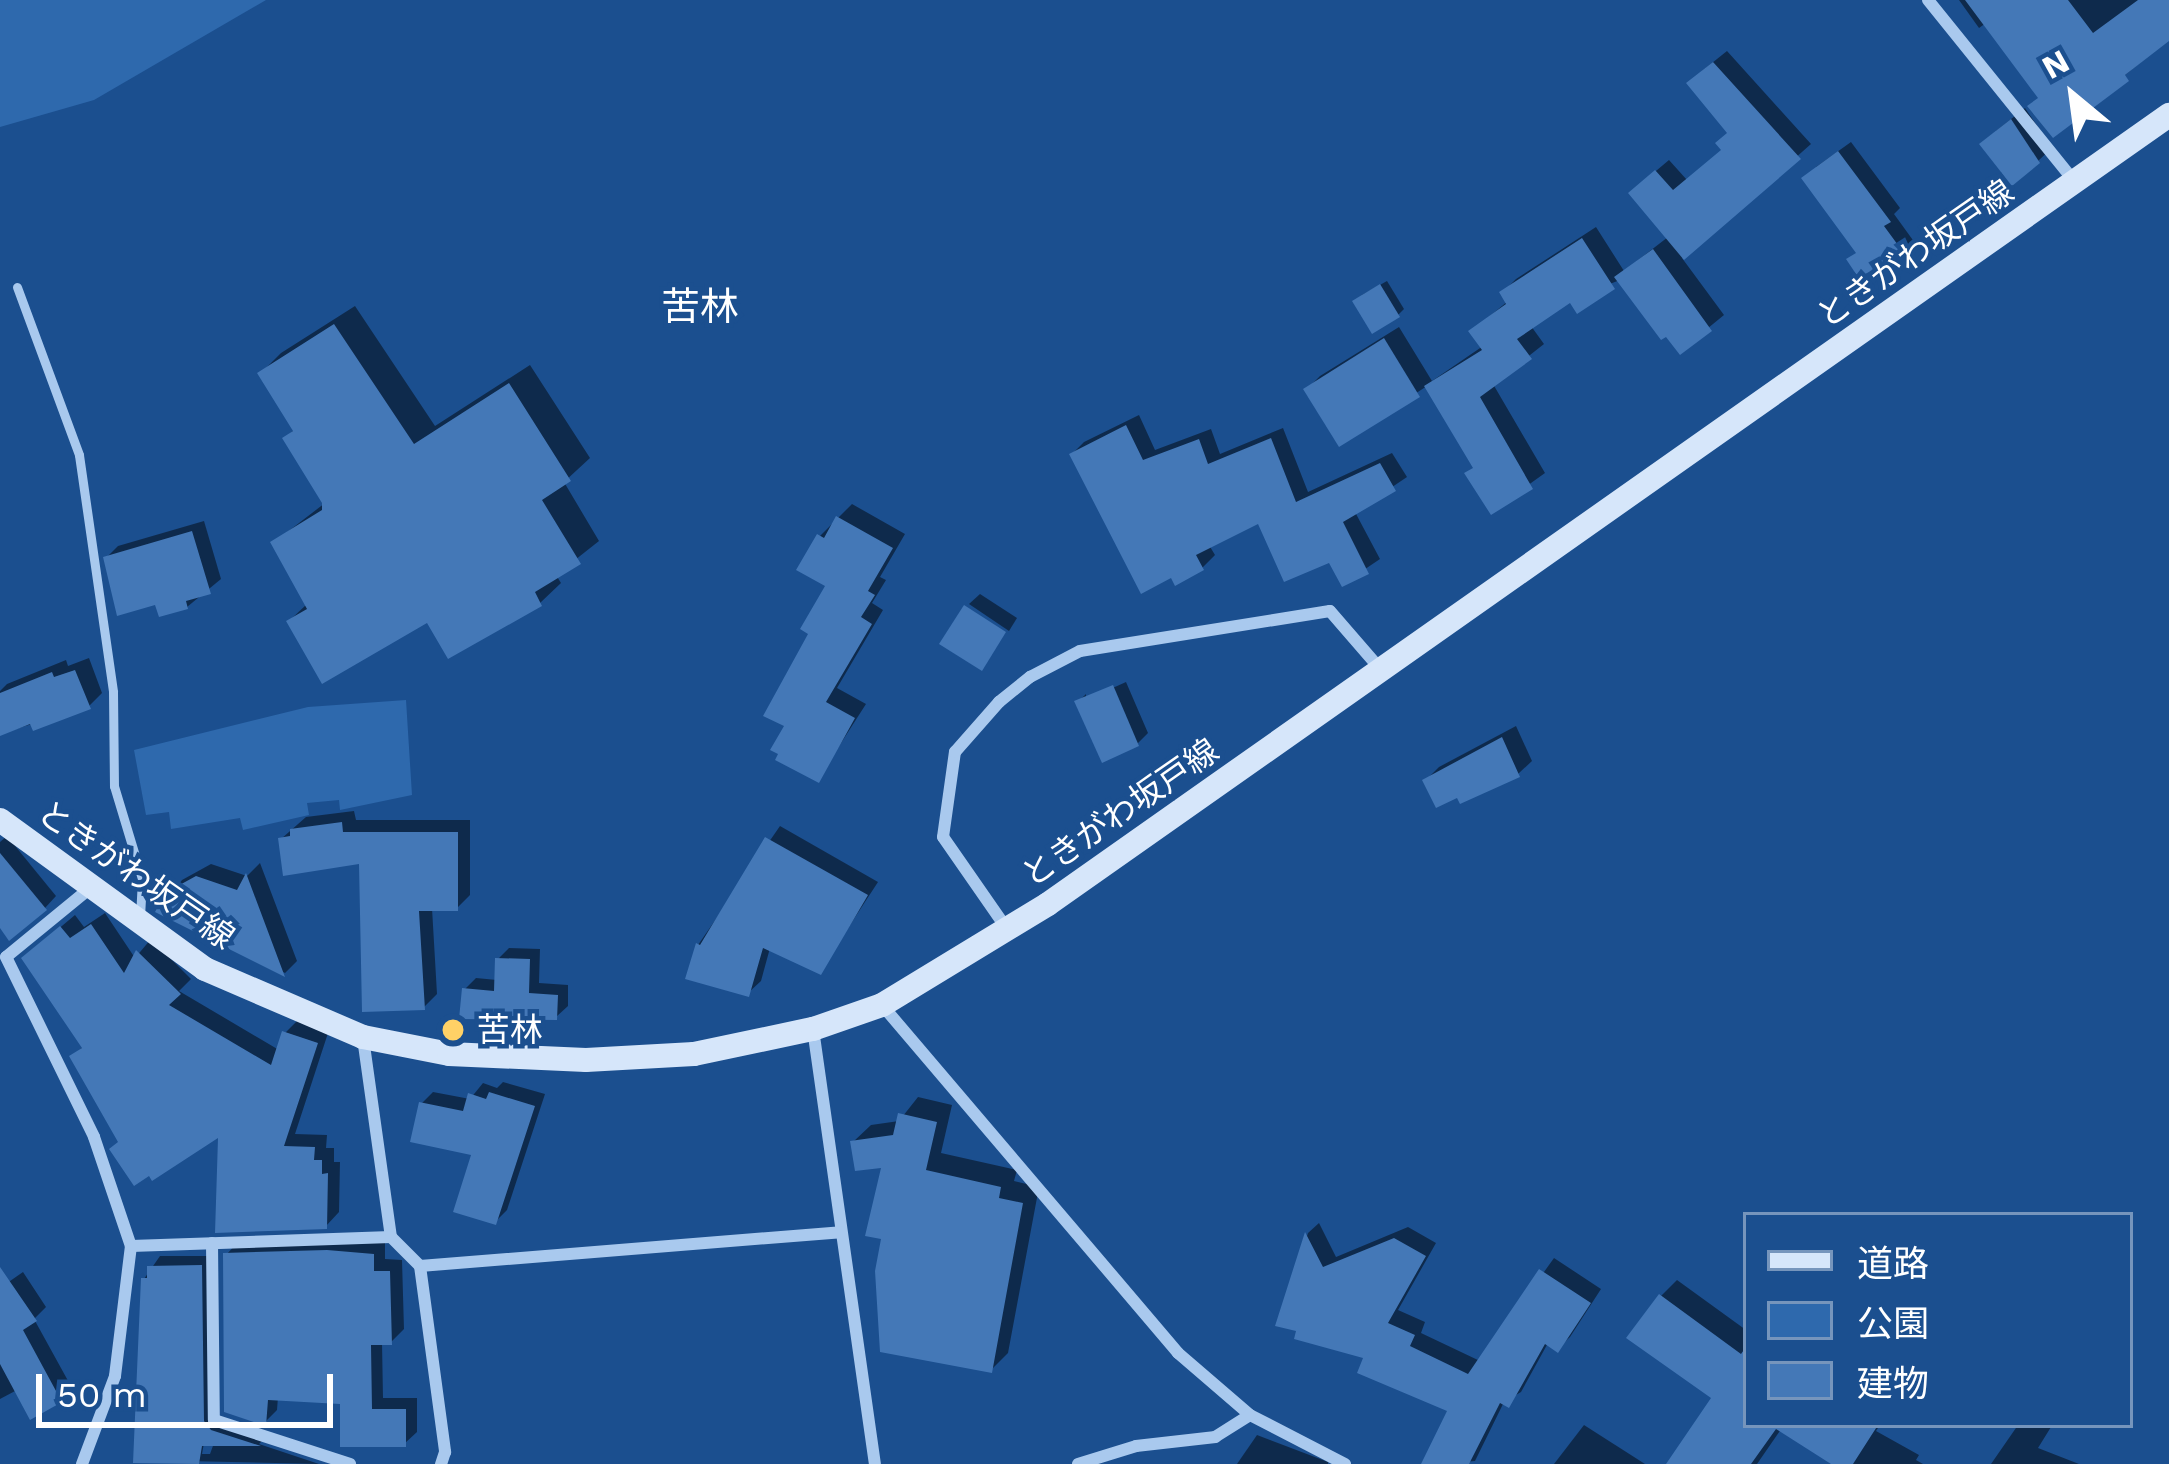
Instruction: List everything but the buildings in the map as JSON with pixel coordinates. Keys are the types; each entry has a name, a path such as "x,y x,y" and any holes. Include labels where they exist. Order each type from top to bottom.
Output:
{"main road":[{"name":"ときがわ坂戸線","path":"0,820 139,926 206,969 363,1036 449,1054 586,1060 694,1054 813,1029 882,1005 1007,930 2169,116"}],"street":[{"path":"1928,0 2074,182"},
{"path":"1007,930 944,837 955,752 999,702 1030,677 1080,651 1330,610 1382,671"},
{"path":"82,1464 115,1376 131,1246 94,1137 6,957 89,889"},
{"path":"882,1005 1178,1354 1250,1415 1345,1464"},
{"path":"813,1029 875,1464"},
{"path":"363,1036 391,1237 420,1266 445,1452 442,1464"},
{"path":"420,1266 841,1232"},
{"path":"131,1246 391,1237"},
{"path":"212,1243 214,1420 350,1464"},
{"path":"1078,1464 1136,1446 1215,1437 1250,1415"}],"lane":[{"path":"17,287 79,454 113,692 114,786 142,879 139,926"}],"green space":[{"path":"0,0 266,0 94,100 0,127"},
{"path":"406,700 412,795 340,810 339,800 307,803 309,815 243,830 240,818 171,829 169,812 146,815 134,750 308,707"}],"place":[{"name":"苦林","path":"453,1030"}],"district":[{"name":"苦林","path":"700,307"}]}
